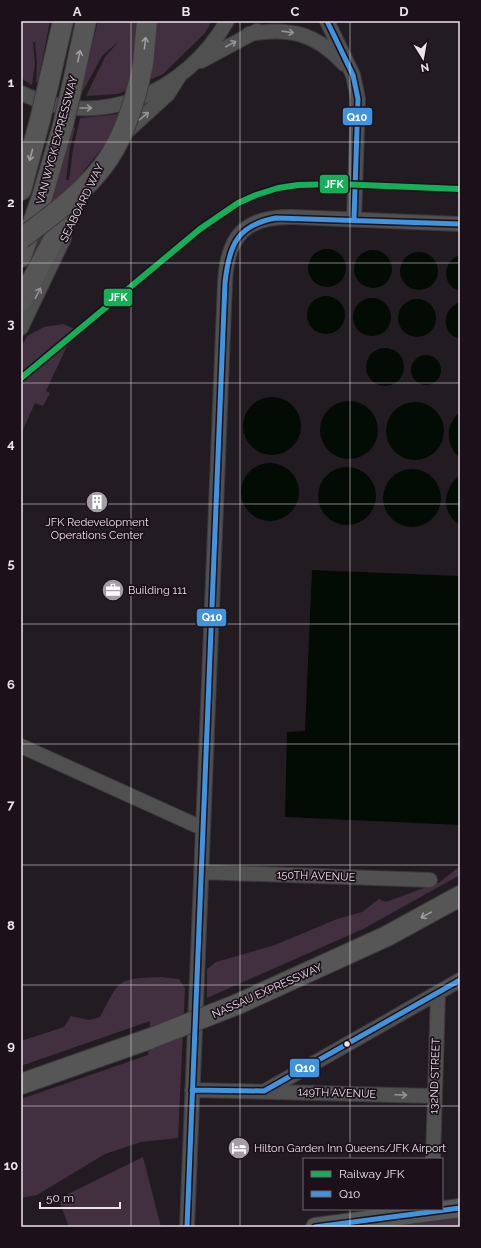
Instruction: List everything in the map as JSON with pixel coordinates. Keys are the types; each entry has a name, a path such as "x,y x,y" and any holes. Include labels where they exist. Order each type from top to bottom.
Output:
{"highway":[{"name":"VAN WYCK EXPRESSWAY","path":"21,190 40,120 63,21"},
{"name":"VAN WYCK EXPRESSWAY","path":"21,257 42,197 62,125 86,21"},
{"path":"21,239 63,206 104,165 125,126 136,95 143,64 147,21"},
{"path":"21,301 78,192 106,154"},
{"name":"NASSAU EXPRESSWAY","path":"21,1084 112,1053 238,1004 381,939 460,896"},
{"path":"21,1075 112,1053"}],"main road":[{"path":"443,1209 460,1208"},
{"path":"315,1227 432,1210"}],"street":[{"path":"185,72 211,44 227,21"},
{"path":"21,93 43,102 62,107 104,107 129,102 164,87 185,72 249,34 276,21"},
{"path":"328,21 353,75 359,104 354,220"},
{"path":"249,34 277,31 305,36 328,48 353,75"},
{"name":"SEABOARD WAY","path":"21,328 81,201 106,154 122,136 168,94 185,72"},
{"path":"187,1227 225,273 229,250 240,233 251,224 269,218 293,217 460,224"},
{"path":"21,746 202,828"},
{"name":"150TH AVENUE","path":"201,872 430,880"},
{"path":"264,1091 438,994 460,980"},
{"name":"132ND STREET","path":"433,1158 438,994"},
{"name":"149TH AVENUE","path":"192,1090 434,1096"}],"shaded area":[{"path":"21,21 50,21 38,82 36,82 37,63 35,42 33,42 35,64 32,85 21,78"},
{"path":"98,21 212,21 205,33 163,74 118,94 86,96 105,57 119,41 102,56 83,91 81,90"},
{"path":"146,106 109,140 85,169 36,251 34,250 70,127 75,128 70,148 66,180 69,180 73,149 80,118 119,114"},
{"path":"323,249 331,249 338,252 343,257 346,268 343,279 338,284 331,287 323,287 316,284 311,279 308,272 308,264 311,257 316,252"},
{"path":"369,250 377,250 384,253 389,258 392,269 389,280 384,285 377,288 369,288 362,285 357,280 354,273 354,265 357,258 362,253"},
{"path":"415,252 423,252 430,255 435,260 438,271 435,282 430,287 423,290 415,290 408,287 403,282 400,275 400,267 403,260 408,255"},
{"path":"460,255 460,291 449,284 446,273 450,262"},
{"path":"322,296 330,296 337,299 342,304 345,315 342,326 337,331 330,334 322,334 315,331 310,326 307,319 307,311 310,304 315,299"},
{"path":"368,298 376,298 383,301 388,306 391,317 388,328 383,333 376,336 368,336 361,333 356,328 353,321 353,313 356,306 361,301"},
{"path":"413,299 421,299 428,302 433,307 436,318 433,329 428,334 421,337 413,337 406,334 401,329 398,322 398,314 401,307 406,302"},
{"path":"460,302 460,339 449,332 446,327 446,321 450,310 454,305"},
{"path":"63,324 75,329 46,391 50,393 43,406 35,403 21,434 21,348 27,336 44,327"},
{"path":"381,348 389,348 396,351 401,356 404,367 401,378 396,383 389,386 381,386 374,383 369,378 366,371 366,363 369,356 374,351"},
{"path":"426,355 437,359 441,370 437,381 426,385 415,381 411,370 415,359"},
{"path":"266,397 278,397 293,405 301,420 301,432 293,447 278,455 266,455 251,447 243,432 243,420 251,405"},
{"path":"343,401 355,401 370,409 378,424 378,436 370,451 355,459 343,459 328,451 320,436 320,424 328,409"},
{"path":"409,402 421,402 436,410 444,425 444,437 436,452 421,460 409,460 394,452 386,437 386,425 394,410"},
{"path":"460,412 460,458 455,453 449,441 449,429 455,417"},
{"path":"264,463 276,463 291,471 299,486 299,498 291,513 276,521 264,521 249,513 241,498 241,486 249,471"},
{"path":"341,467 353,467 368,475 376,490 376,502 368,517 353,525 341,525 326,517 318,502 318,490 326,475"},
{"path":"406,469 418,469 433,477 441,492 441,504 433,519 418,527 406,527 391,519 383,504 383,492 391,477"},
{"path":"460,475 460,525 449,514 446,500 450,487 454,480"},
{"path":"312,570 460,576 460,825 285,817 287,732 305,731"},
{"path":"460,866 460,875 363,929 207,998 207,969 216,962 275,945 337,919 362,912 379,899 386,902 440,882"},
{"path":"161,977 179,979 185,988 178,1138 141,1142 105,1154 37,1195 21,1198 21,1099 148,1055 150,1021 21,1066 21,1041 64,1027 71,1016 89,1020 100,1017 117,988 127,980"},
{"path":"143,1157 161,1227 69,1227 60,1203 68,1194"},
{"path":"460,1216 460,1227 385,1227"}],"rail line":[{"name":"JFK","path":"21,378 200,229 238,203 256,195 278,188 298,185 338,184 460,189"}],"transit line":[{"name":"Q10","path":"327,21 353,75 358,99 354,219"},
{"name":"Q10","path":"187,1227 225,283 229,258 237,239 244,232 263,221 276,218 460,224"},
{"name":"Q10","path":"192,1090 264,1091 460,980"},
{"name":"Q10","path":"315,1227 460,1208"}],"place":[{"name":"JFK Redevelopment Operations Center","path":"97,502"},
{"name":"Building 111","path":"113,590"},
{"name":"Hilton Garden Inn Queens/JFK Airport","path":"239,1148"}]}
